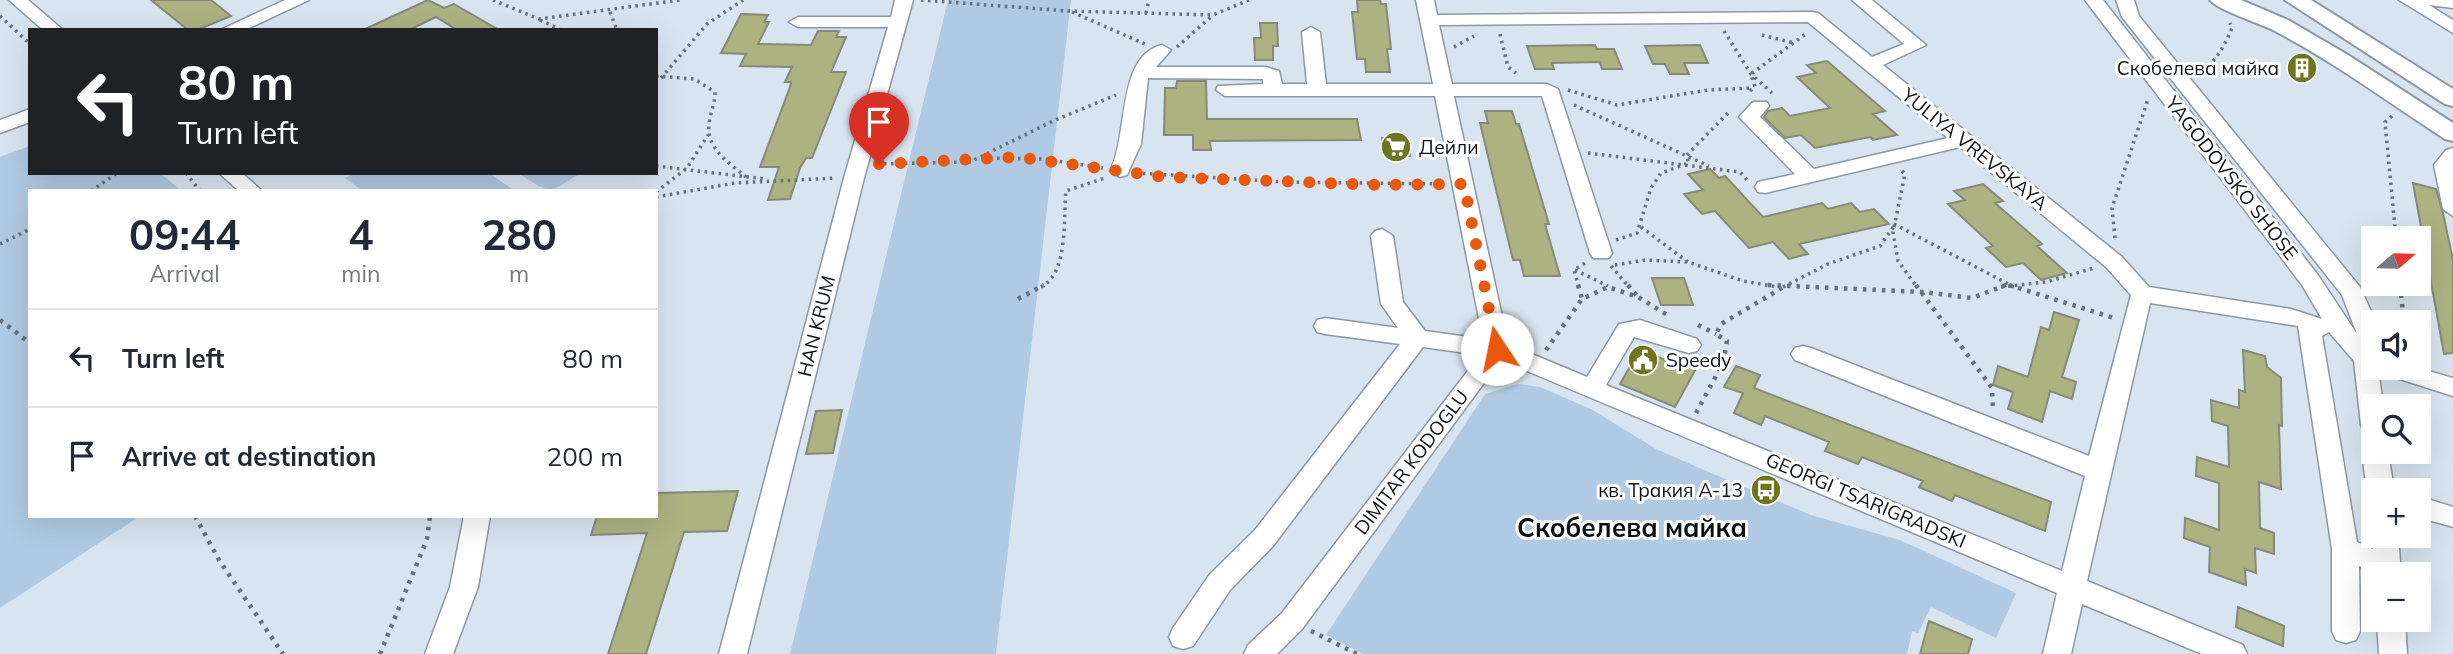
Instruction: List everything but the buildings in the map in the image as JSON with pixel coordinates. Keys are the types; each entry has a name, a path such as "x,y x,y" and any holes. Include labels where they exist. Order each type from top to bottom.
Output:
{"main road":[{"path":"2273,0 2324,25 2453,99"},
{"path":"2296,0 2324,25 2453,115"},
{"path":"2329,0 2453,78"},
{"path":"2225,9 2281,26 2453,135"}],"street":[{"path":"0,5 17,0 52,28"},
{"path":"234,28 300,0"},
{"path":"1861,0 1917,45 1870,64"},
{"name":"YAGODOVSKO SHOSE","path":"2094,0 2310,280 2338,327 2361,351"},
{"name":"YAGODOVSKO SHOSE","path":"2125,0 2131,17 2352,292 2361,314"},
{"path":"2408,0 2453,28"},
{"path":"2427,0 2452,4"},
{"path":"798,22 901,7"},
{"name":"HAN KRUM","path":"733,654 856,171 901,7"},
{"path":"1497,349 1428,10 1497,24 1542,10 1815,15"},
{"name":"YULIYA VREVSKAYA","path":"1815,15 1870,64 2114,262 2142,294"},
{"path":"1311,32 1317,90"},
{"path":"1125,172 1133,142 1138,80 1163,50"},
{"path":"1138,80 1266,73 1272,75 1273,90"},
{"path":"1225,90 1545,93 1569,152 1603,253"},
{"path":"1752,97 1749,117 1809,176"},
{"path":"0,127 28,116"},
{"path":"1765,187 1964,140"},
{"path":"2453,154 2444,165 2453,209"},
{"path":"232,175 249,189"},
{"path":"1183,636 1220,582 1264,538 1418,338 1392,304 1382,236"},
{"path":"2057,654 2132,324 2142,294 2308,320 2361,355"},
{"path":"2308,320 2345,549 2346,631"},
{"name":"GEORGI TSARIGRADSKI","path":"1325,326 1497,349 1706,433 2233,654"},
{"path":"1593,387 1627,330 1640,328 1689,345"},
{"name":"DIMITAR KODOGLU","path":"1258,654 1292,621 1497,349"},
{"path":"1803,354 2100,471"},
{"path":"2431,380 2453,387"},
{"path":"2431,510 2453,517"},
{"path":"439,654 464,587 477,518"},
{"path":"2345,549 2371,562"},
{"path":"2392,632 2393,654"}],"path":[{"path":"493,0 557,28"},
{"path":"539,19 610,12 680,0"},
{"path":"658,77 702,27 722,10 743,0"},
{"path":"1146,13 1149,0"},
{"path":"1068,10 1169,54 1213,16 1249,0"},
{"path":"901,7 1213,16"},
{"path":"2180,75 2202,72 2220,53 2232,28 2225,9"},
{"path":"610,12 616,28"},
{"path":"1751,74 1811,29 1815,15"},
{"path":"0,16 28,42"},
{"path":"1436,49 1450,49 1497,24 1508,67 1545,93 1590,109 1720,170"},
{"path":"1545,93 1560,88 1617,105 1708,90 1752,97 1776,97 1751,74 1723,30"},
{"path":"1762,35 1794,43"},
{"path":"1751,74 1752,97"},
{"path":"658,77 694,79 715,92 716,107 709,123 708,135 687,168 658,190"},
{"path":"658,197 856,171 970,162 983,158 1138,80"},
{"path":"1640,228 1688,262 1743,281 1782,288 1923,292 1972,298 2007,285 2046,282 2114,262 2118,258 2112,208 2146,114 2149,88 2159,83"},
{"path":"2395,226 2385,122 2403,102"},
{"path":"1686,156 1734,107"},
{"path":"708,135 724,160 746,177"},
{"path":"1569,152 1689,163 1740,172 1752,185 1765,187"},
{"path":"1686,156 1689,163"},
{"path":"983,158 1044,159 1125,172 1286,182 1464,184"},
{"path":"1889,158 1905,174 1894,225 1898,261 1992,388 1994,414 1990,428"},
{"path":"1574,270 1637,233 1651,188 1661,173 1689,163"},
{"path":"658,166 776,180"},
{"path":"1018,299 1049,283 1059,264 1066,191 1092,180 1125,172"},
{"path":"94,189 114,175"},
{"path":"188,175 198,189"},
{"path":"1894,225 2007,285 2132,324"},
{"path":"1706,433 1695,412 1723,363 1727,341 1716,334 1721,324 1828,264 1880,246 1894,225"},
{"path":"0,244 28,230"},
{"path":"1603,253 1645,260 1688,262"},
{"path":"1603,253 1638,297"},
{"path":"1574,270 1608,287"},
{"path":"1574,270 1582,299"},
{"path":"0,320 28,341"},
{"path":"196,518 219,560 283,654"},
{"path":"380,654 427,539 430,518"},
{"path":"1292,621 1357,654"}],"shaded area":[{"path":"948,0 1071,0 996,654 790,654"},
{"path":"28,147 28,175 162,175 180,189 28,189 28,518 137,518 0,608 0,157"},
{"path":"350,175 492,175 512,189 360,189 345,178"},
{"path":"521,175 578,175 551,189"},
{"path":"1518,384 1540,387 1591,409 1656,449 1811,515 1900,540 2016,593 1996,638 1931,607 1918,633 1912,631 1907,654 1363,654 1326,635 1485,394"}],"place":[{"name":"Скобелева майка","path":"2302,68"},
{"name":"Дейли","path":"1396,147"},
{"name":"Speedy","path":"1643,360"},
{"name":"кв. Тракия А-13","path":"1766,490"}],"district":[{"name":"Скобелева майка","path":"1632,527"}],"route":[{"path":"879,164 970,162 983,158 1017,157 1164,177 1381,185 1464,184 1497,349"}]}
